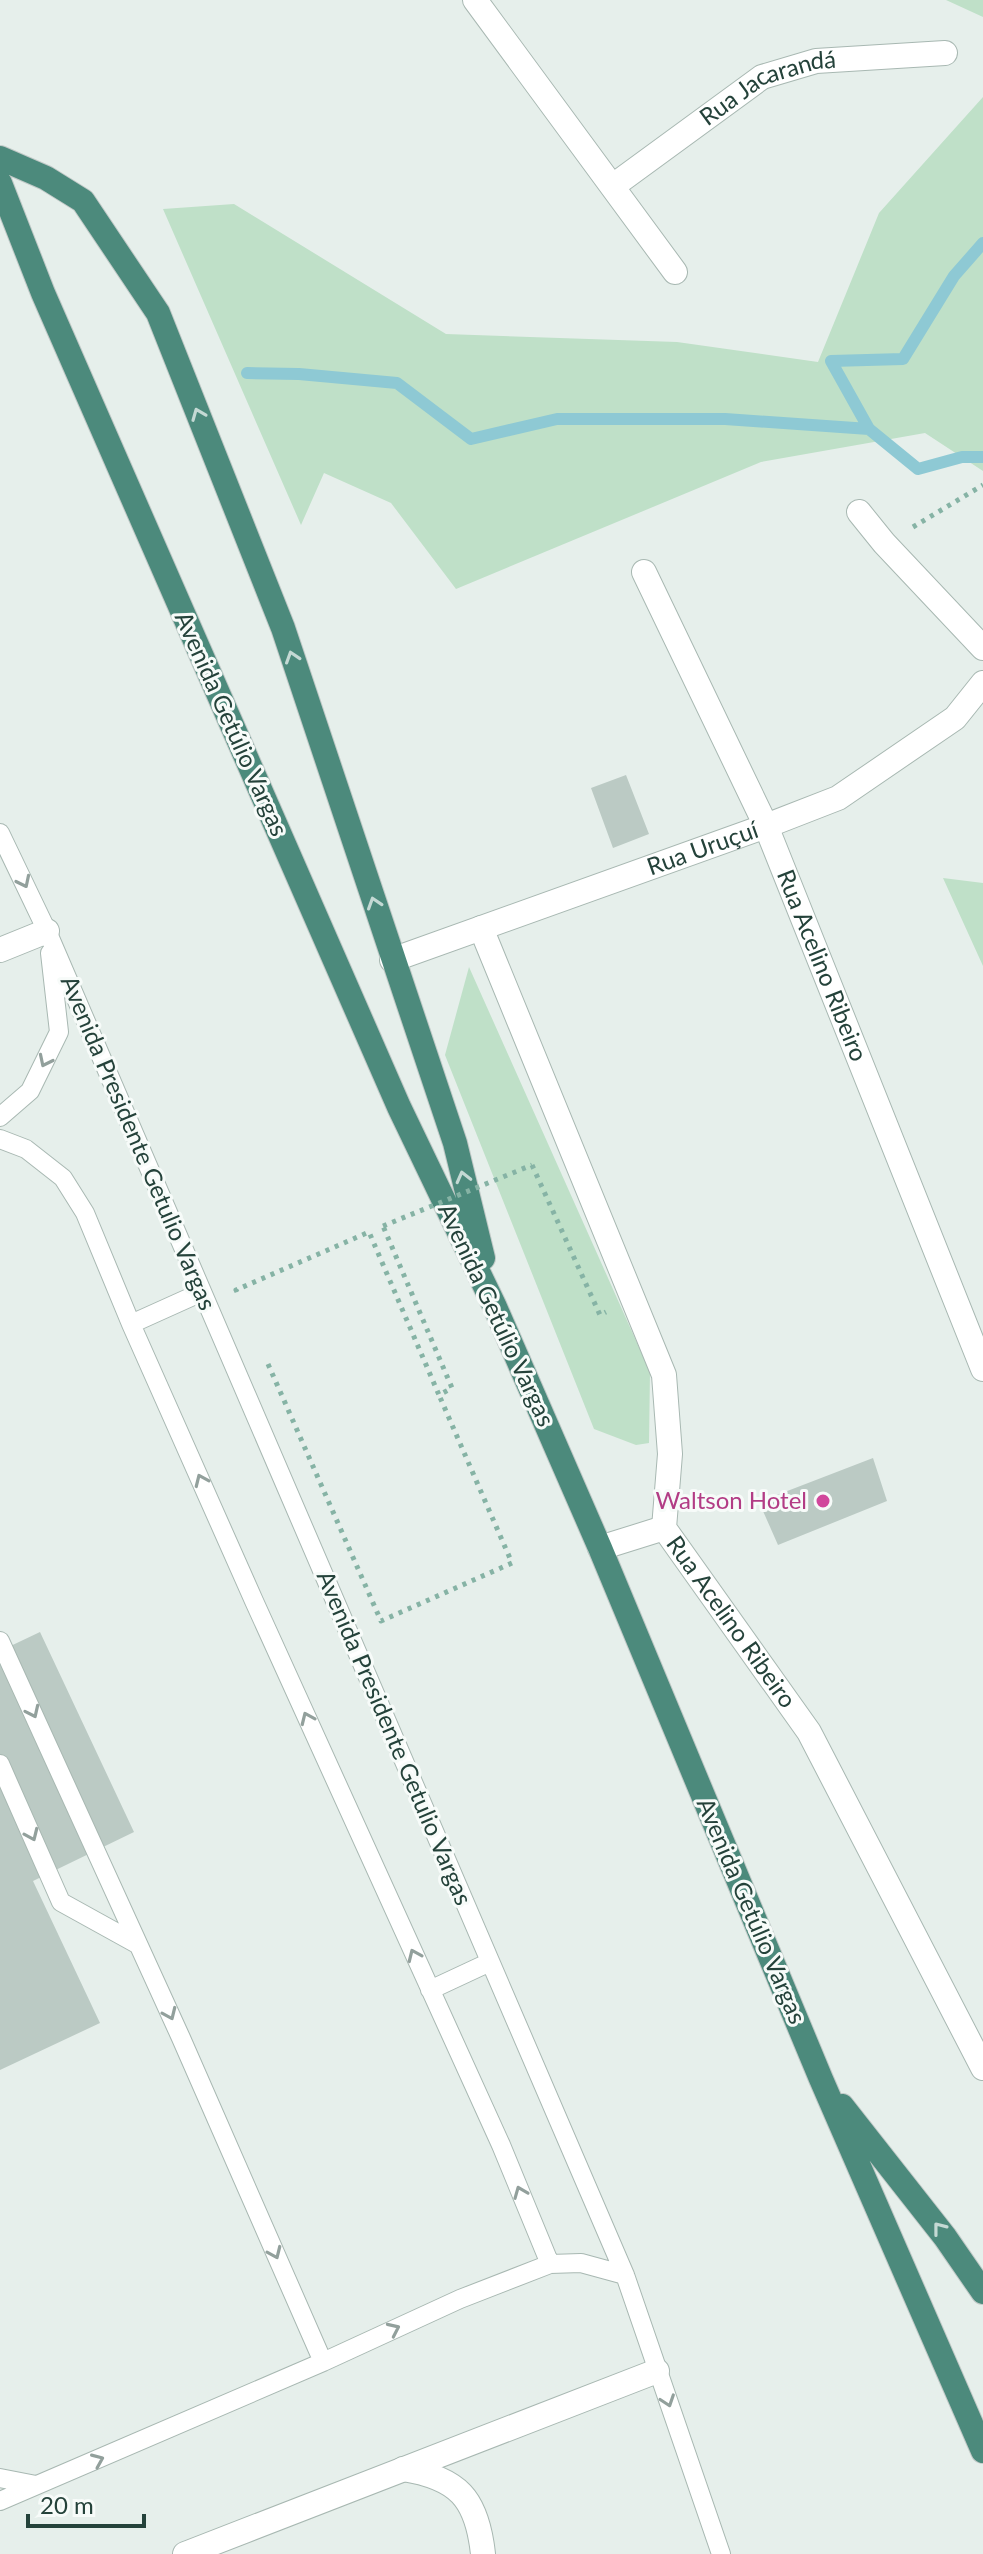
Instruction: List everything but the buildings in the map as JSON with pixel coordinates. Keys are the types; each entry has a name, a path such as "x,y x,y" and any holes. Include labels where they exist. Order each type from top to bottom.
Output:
{"highway":[{"path":"0,158 46,178 83,201 158,313 283,628 455,1143 495,1307"},
{"name":"Avenida Getúlio Vargas","path":"0,183 43,293 399,1107 495,1307 600,1548 821,2079 983,2451"},
{"path":"821,2079 945,2237 983,2292"}],"street":[{"path":"475,0 675,272"},
{"name":"Rua Jacarandá","path":"613,186 762,77 816,61 945,53"},
{"path":"859,512 884,543 983,648"},
{"name":"Rua Acelino Ribeiro","path":"644,572 766,826 983,1369"},
{"name":"Rua Uruçuí","path":"392,960 838,798 955,718 983,683"},
{"name":"Rua Acelino Ribeiro","path":"481,928 664,1375 670,1454 664,1528 809,1732 983,2068"},
{"path":"0,950 47,931"},
{"path":"600,1548 664,1528"},
{"path":"185,2554 657,2371"},
{"path":"403,2469 431,2473 452,2484 470,2505 480,2530 483,2554"}],"lane":[{"name":"Avenida Presidente Getulio Vargas","path":"0,833 47,931 625,2275 721,2554"},
{"path":"0,1117 30,1091 59,1032 47,931"},
{"path":"0,1139 26,1149 63,1178 85,1213 131,1324 501,2145 550,2264"},
{"path":"131,1324 202,1292"},
{"path":"0,1641 323,2362"},
{"path":"0,1764 61,1902 137,1944"},
{"path":"430,1990 490,1962"},
{"path":"0,2501 323,2362 460,2299 550,2264 581,2263 625,2275"},
{"path":"0,2478 38,2486"}],"path":[{"path":"909,529 983,485"},
{"path":"439,1395 452,1388 383,1226 532,1165 600,1315"},
{"path":"242,1304 236,1290 369,1232 512,1563 381,1621 267,1362"}],"green space":[{"path":"946,0 983,0 983,17"},
{"path":"983,97 983,471 925,433 761,462 456,589 391,503 324,473 301,525 163,209 234,204 446,334 677,342 818,362 879,213"},
{"path":"943,878 983,883 983,966"},
{"path":"469,967 650,1372 649,1443 636,1445 594,1429 445,1055"}],"waterway":[{"path":"869,429 831,361 903,359 954,276 983,243"},
{"path":"247,373 299,374 397,383 471,439 557,419 725,419 869,429 918,469 962,457 983,457"}],"place":[{"name":"Waltson Hotel","path":"823,1501"}]}
